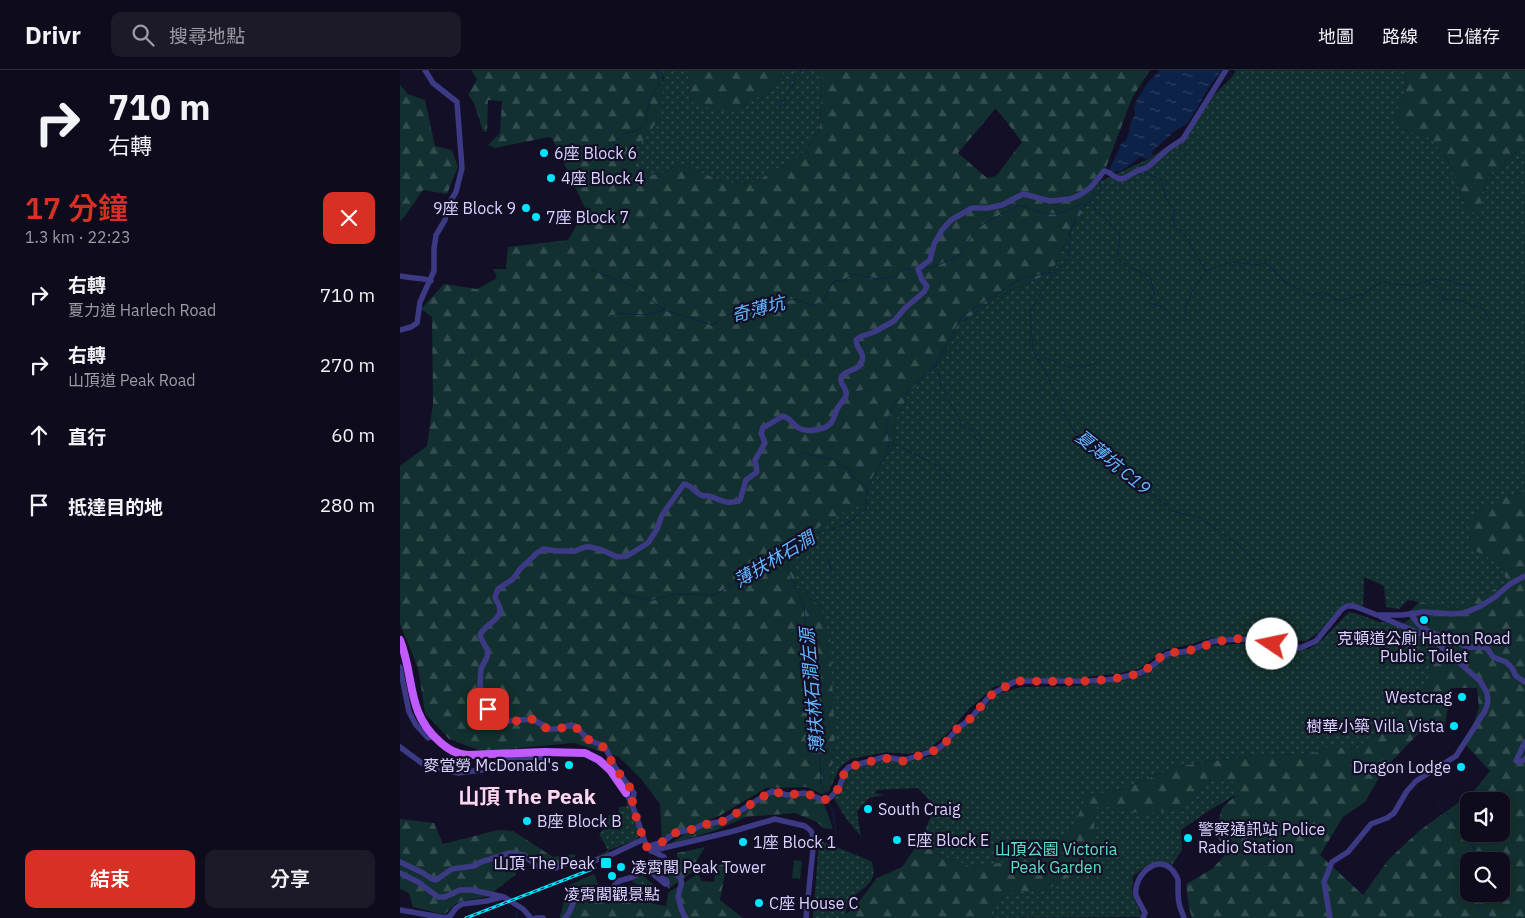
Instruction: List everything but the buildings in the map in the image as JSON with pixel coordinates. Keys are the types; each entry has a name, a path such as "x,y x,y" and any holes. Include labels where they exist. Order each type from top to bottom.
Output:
{"main road":[{"path":"400,640 421,721 449,749 459,754 468,755 585,752 599,760 610,770 626,793"}],"street":[{"path":"400,330 417,323 420,302 435,269 434,249 436,235 445,220 448,205 456,192 462,168 457,102 433,83 425,70"},
{"path":"632,804 634,793 613,765 607,751 604,747 589,740 579,728 570,725 558,729 550,729 530,718 516,721 506,720 494,716 488,709 481,692 480,679 481,669 488,651 480,635 482,630 500,612 495,599 497,589 513,579 520,569 542,549 575,551 590,547 618,557 628,556 647,544 657,529 662,515 682,486 686,484 702,496 710,496 722,502 739,501 742,498 746,480 757,472 756,459 765,444 761,434 763,428 783,416 803,430 818,429 830,423 846,396 846,391 841,381 842,377 859,366 862,360 863,353 856,345 856,340 894,321 904,309 924,292 926,286 918,269 930,260 934,244 947,224 972,208 993,207 1006,203 1022,194 1050,201 1074,198 1091,187 1104,171 1120,179 1143,169 1186,135 1226,70"},
{"path":"400,276 431,281"},
{"path":"1377,615 1469,612 1525,576"},
{"path":"649,849 675,833 724,821 772,791 787,795 805,793 824,800 832,796 840,787 846,770 851,766 884,758 903,761 938,750 957,729 970,719 988,698 1014,682 1091,682 1114,679 1140,673 1167,654 1188,651 1222,640 1246,639 1258,643 1280,644 1299,648 1317,640 1344,606 1354,606 1435,642 1478,679 1487,693 1488,702 1482,716 1456,756 1418,779 1394,812 1387,818 1371,824 1347,852 1332,862 1324,882 1330,918"},
{"path":"1411,614 1419,626 1432,633 1467,647 1481,646 1487,648 1493,657 1504,660 1516,676 1525,682"},
{"path":"400,667 409,712 416,725 428,738 434,736"},
{"path":"1525,742 1516,761 1520,762 1525,759"},
{"path":"400,747 423,764 458,773 513,766 544,766 546,762 541,757 507,758 499,753"},
{"path":"626,793 649,849 664,857 668,869 679,876 682,886 678,897 681,912 686,918"},
{"path":"649,849 734,831 775,819 805,826 811,831 814,839 806,918"},
{"path":"400,862 435,880 452,869 474,866 510,853 524,854 537,867 552,869 568,864 580,864 598,860 644,839"},
{"path":"1143,918 1145,912 1136,894 1137,887 1142,874 1160,863 1170,868 1178,878 1179,904 1184,918"},
{"path":"565,918 578,898 604,893 618,882 632,877 643,869 648,869 667,884 667,881 659,874 656,866"},
{"path":"400,872 418,882 438,897 444,897 460,890 472,890 504,897 523,909 531,918"},
{"path":"400,910 446,918 462,904 504,897"},
{"path":"536,918 543,918"}],"green space":[{"path":"471,70 662,70 663,92 660,114 645,139 634,151 639,165 651,175 660,174 680,164 727,183 755,182 800,156 819,133 822,70 1150,70 1132,98 1101,181 1072,229 1055,265 1039,278 992,300 962,323 938,364 911,390 895,421 893,449 876,469 864,504 843,512 811,532 792,552 796,587 821,607 830,639 835,736 829,791 822,794 806,787 766,788 721,815 662,839 660,804 642,780 619,757 574,743 484,752 449,739 425,713 418,668 400,624 400,466 427,446 433,404 432,317 421,309 444,284 477,289 497,278 493,269 506,269 508,247 568,240 586,210 552,138 549,137 495,148 488,145 500,133 502,101 488,100 487,132 483,131 474,103 468,95 477,79","holes":["996,108 1022,142 996,176 987,178 958,153"]},
{"path":"662,70 688,70 691,102 774,86 784,70 822,70 819,133 800,156 755,182 727,183 680,164 660,174 651,175 639,165 634,150 644,139 664,79"},
{"path":"688,70 784,70 774,86 737,112 715,110 691,102"},
{"path":"1236,70 1406,70 1405,94 1395,115 1401,129 1431,138 1448,161 1468,213 1481,196 1489,175 1525,145 1525,489 1520,493 1504,498 1472,549 1501,564 1507,583 1455,609 1408,600 1399,609 1386,607 1384,586 1364,577 1363,608 1346,603 1318,633 1306,641 1288,641 1249,635 1207,639 1165,650 1139,669 1076,678 1020,679 994,687 969,709 945,736 929,749 908,754 886,752 851,759 840,767 829,791 835,736 821,607 796,587 792,552 811,532 843,512 864,504 876,469 893,449 895,421 911,390 938,364 962,323 992,300 1039,278 1055,265 1072,229 1101,181 1148,159 1180,138 1200,109 1232,77"},
{"path":"1406,70 1525,70 1525,145 1489,175 1481,196 1481,212 1468,213 1448,161 1431,138 1401,129 1395,115 1405,94"},
{"path":"400,85 408,94 425,100 435,146 452,150 458,167 447,194 423,190 400,221"},
{"name":"山頂公園 Victoria Peak Garden","path":"1525,489 1525,918 1192,918 1186,884 1212,869 1225,855 1216,830 1222,808 1235,796 1232,780 1212,780 1181,809 1144,814 1110,807 1097,807 1089,860 1086,867 1046,890 1015,892 998,900 991,913 992,918 840,918 854,908 877,878 902,867 922,838 937,854 972,867 1006,862 1047,849 1072,831 1086,796 1123,789 1179,766 1242,757 1314,753 1329,747 1359,748 1386,726 1427,685 1433,655 1407,614 1419,602 1455,609 1507,583 1501,564 1472,549 1469,534 1470,523 1473,519 1482,510","holes":["1451,688 1477,688 1479,708 1466,745 1490,771 1473,792 1510,792 1510,842 1460,842 1460,801 1419,831 1389,859 1363,895 1320,855 1343,817 1365,802 1384,769 1416,736 1434,725 1445,726"]},
{"name":"山頂公園 Victoria Peak Garden","path":"1349,612 1379,622 1388,622 1399,626 1410,619 1433,655 1427,685 1386,726 1359,748 1329,747 1314,753 1242,757 1179,766 1123,789 1086,796 1235,774 1242,791 1181,830 1182,850 1172,865 1165,863 1151,864 1133,876 1132,893 1142,917 968,918 986,865 972,867 937,854 922,838 935,806 918,788 877,790 875,793 884,795 869,798 857,811 861,836 847,820 833,797 837,795 846,771 854,766 887,760 909,761 932,756 998,694 1021,687 1077,686 1142,676 1168,657 1209,646 1249,643 1287,649 1309,649 1323,639"},
{"path":"767,793 805,793 823,801 833,829 823,828 817,822 795,813 745,817 717,830 668,845 683,835 724,819"},
{"path":"627,802 629,802 640,833 636,840 609,850 608,854 603,857 579,863 580,859 594,857 608,850 599,834 604,829 599,822 614,812 618,816 619,807 627,806"},
{"path":"400,819 434,823 443,844 498,830 513,831 553,857 575,854 575,865 554,870 521,853 515,875 487,897 461,901 445,914 413,907 409,893 400,889"},
{"path":"819,840 871,861 873,868 872,879 864,889 848,900 845,915 839,918 813,918"},
{"path":"705,847 696,862 697,869 668,889 667,876 678,868 677,853"},
{"path":"794,860 802,861 800,879 792,878"},
{"path":"727,863 720,900 743,918 560,918 567,886 594,874 600,889 619,898 666,906 668,893 699,873 701,881 714,882 716,866"},
{"path":"642,875 661,891 655,899 632,881"}],"water":[{"path":"1160,70 1222,70 1208,89 1188,123 1175,131 1157,147 1153,151 1152,156 1147,159 1140,157 1121,171 1110,172 1109,170 1120,145 1126,140 1129,133 1135,114 1136,101 1148,82"}],"waterway":[{"path":"562,148 572,145 590,150 602,149 612,144 623,134 639,130 646,123 646,114 652,94 659,85 657,70"},
{"path":"778,109 801,70"},
{"path":"1171,135 1175,140"},
{"path":"1179,147 1187,158"},
{"path":"554,151 559,149"},
{"path":"1143,167 1143,163 1147,159"},
{"path":"1143,171 1162,180 1165,196 1168,203 1174,209 1172,217 1174,226 1184,234 1206,271 1231,262 1258,265 1265,263 1282,277 1284,282 1303,291 1304,294 1313,295 1323,292 1340,301 1365,293 1383,282 1407,284 1411,287 1427,281 1439,288 1444,299 1460,300 1482,308 1492,323"},
{"name":"薄扶林石澗","path":"619,592 649,601 676,594 715,595 790,550 809,535 850,522 867,507 867,487 885,457 890,442 886,425 893,405 936,364 962,316 1022,278 1054,272 1068,259 1070,232 1078,212 1102,189 1099,182 1107,174"},
{"path":"1090,201 1098,213 1120,235 1117,258 1128,267 1150,278 1154,294 1150,303 1165,308 1176,322"},
{"path":"925,268 932,268 959,255 978,227 1019,205 1040,212 1057,214 1084,204"},
{"name":"奇薄坑","path":"592,270 635,287 664,310 712,325 730,314 754,311 781,301 797,299 813,306 822,302 834,281 845,280 852,274 879,279 893,277 906,268 913,270"},
{"path":"1185,314 1190,297 1206,271"},
{"name":"夏薄坑 C19","path":"1054,272 1030,311 1033,351 1048,377 1074,432 1096,444 1172,511 1200,518 1237,544 1269,574"},
{"path":"1428,281 1442,279 1463,285 1476,285"},
{"path":"610,316 623,313 643,315 663,311"},
{"path":"1038,360 1045,357 1069,368 1075,365 1084,367 1095,363"},
{"path":"936,364 941,386 963,426 971,429 980,446"},
{"path":"855,393 864,390 872,391"},
{"path":"892,442 941,468 956,486"},
{"path":"802,452 835,460 840,465 848,468 852,475 866,487"},
{"name":"薄扶林石澗左源","path":"790,551 787,569 804,607 819,739 821,782 826,796"},
{"path":"827,555 832,573"},
{"path":"813,697 810,714 817,731"},
{"name":"薄扶林石澗左源","path":"829,802 836,833"},
{"path":"1437,804 1468,834 1475,852"},
{"path":"1479,902 1479,906 1491,918"},
{"path":"516,918 517,911"}],"railway":[{"path":"466,918 595,868"}],"place":[{"name":"6座 Block 6","path":"544,153"},
{"name":"4座 Block 4","path":"551,178"},
{"name":"9座 Block 9","path":"526,208"},
{"name":"7座 Block 7","path":"536,217"},
{"name":"克頓道公廁 Hatton Road Public Toilet","path":"1424,620"},
{"name":"Westcrag","path":"1462,697"},
{"name":"樹華小築 Villa Vista","path":"1454,726"},
{"name":"麥當勞 McDonald's","path":"569,765"},
{"name":"Dragon Lodge","path":"1461,767"},
{"name":"South Craig","path":"868,809"},
{"name":"B座 Block B","path":"527,821"},
{"name":"警察通訊站 Police Radio Station","path":"1188,838"},
{"name":"E座 Block E","path":"897,840"},
{"name":"1座 Block 1","path":"743,842"},
{"name":"山頂 The Peak","path":"606,863"},
{"name":"凌霄閣 Peak Tower","path":"621,867"},
{"name":"凌霄閣觀景點","path":"612,876"},
{"name":"C座 House C","path":"759,903"}],"district":[{"name":"山頂 The Peak","path":"527,796"}],"route":[{"path":"488,709 494,716 499,718 516,721 530,718 546,728 560,729 570,725 579,728 589,740 604,747 612,763 632,788 635,796 632,804 646,847 662,842 675,833 724,821 770,791 787,795 805,793 824,800 830,798 838,790 845,771 851,766 884,758 903,761 938,750 957,729 970,719 988,698 1014,682 1101,681 1140,673 1167,654 1203,647 1211,642 1246,639 1258,643 1272,644"}]}
